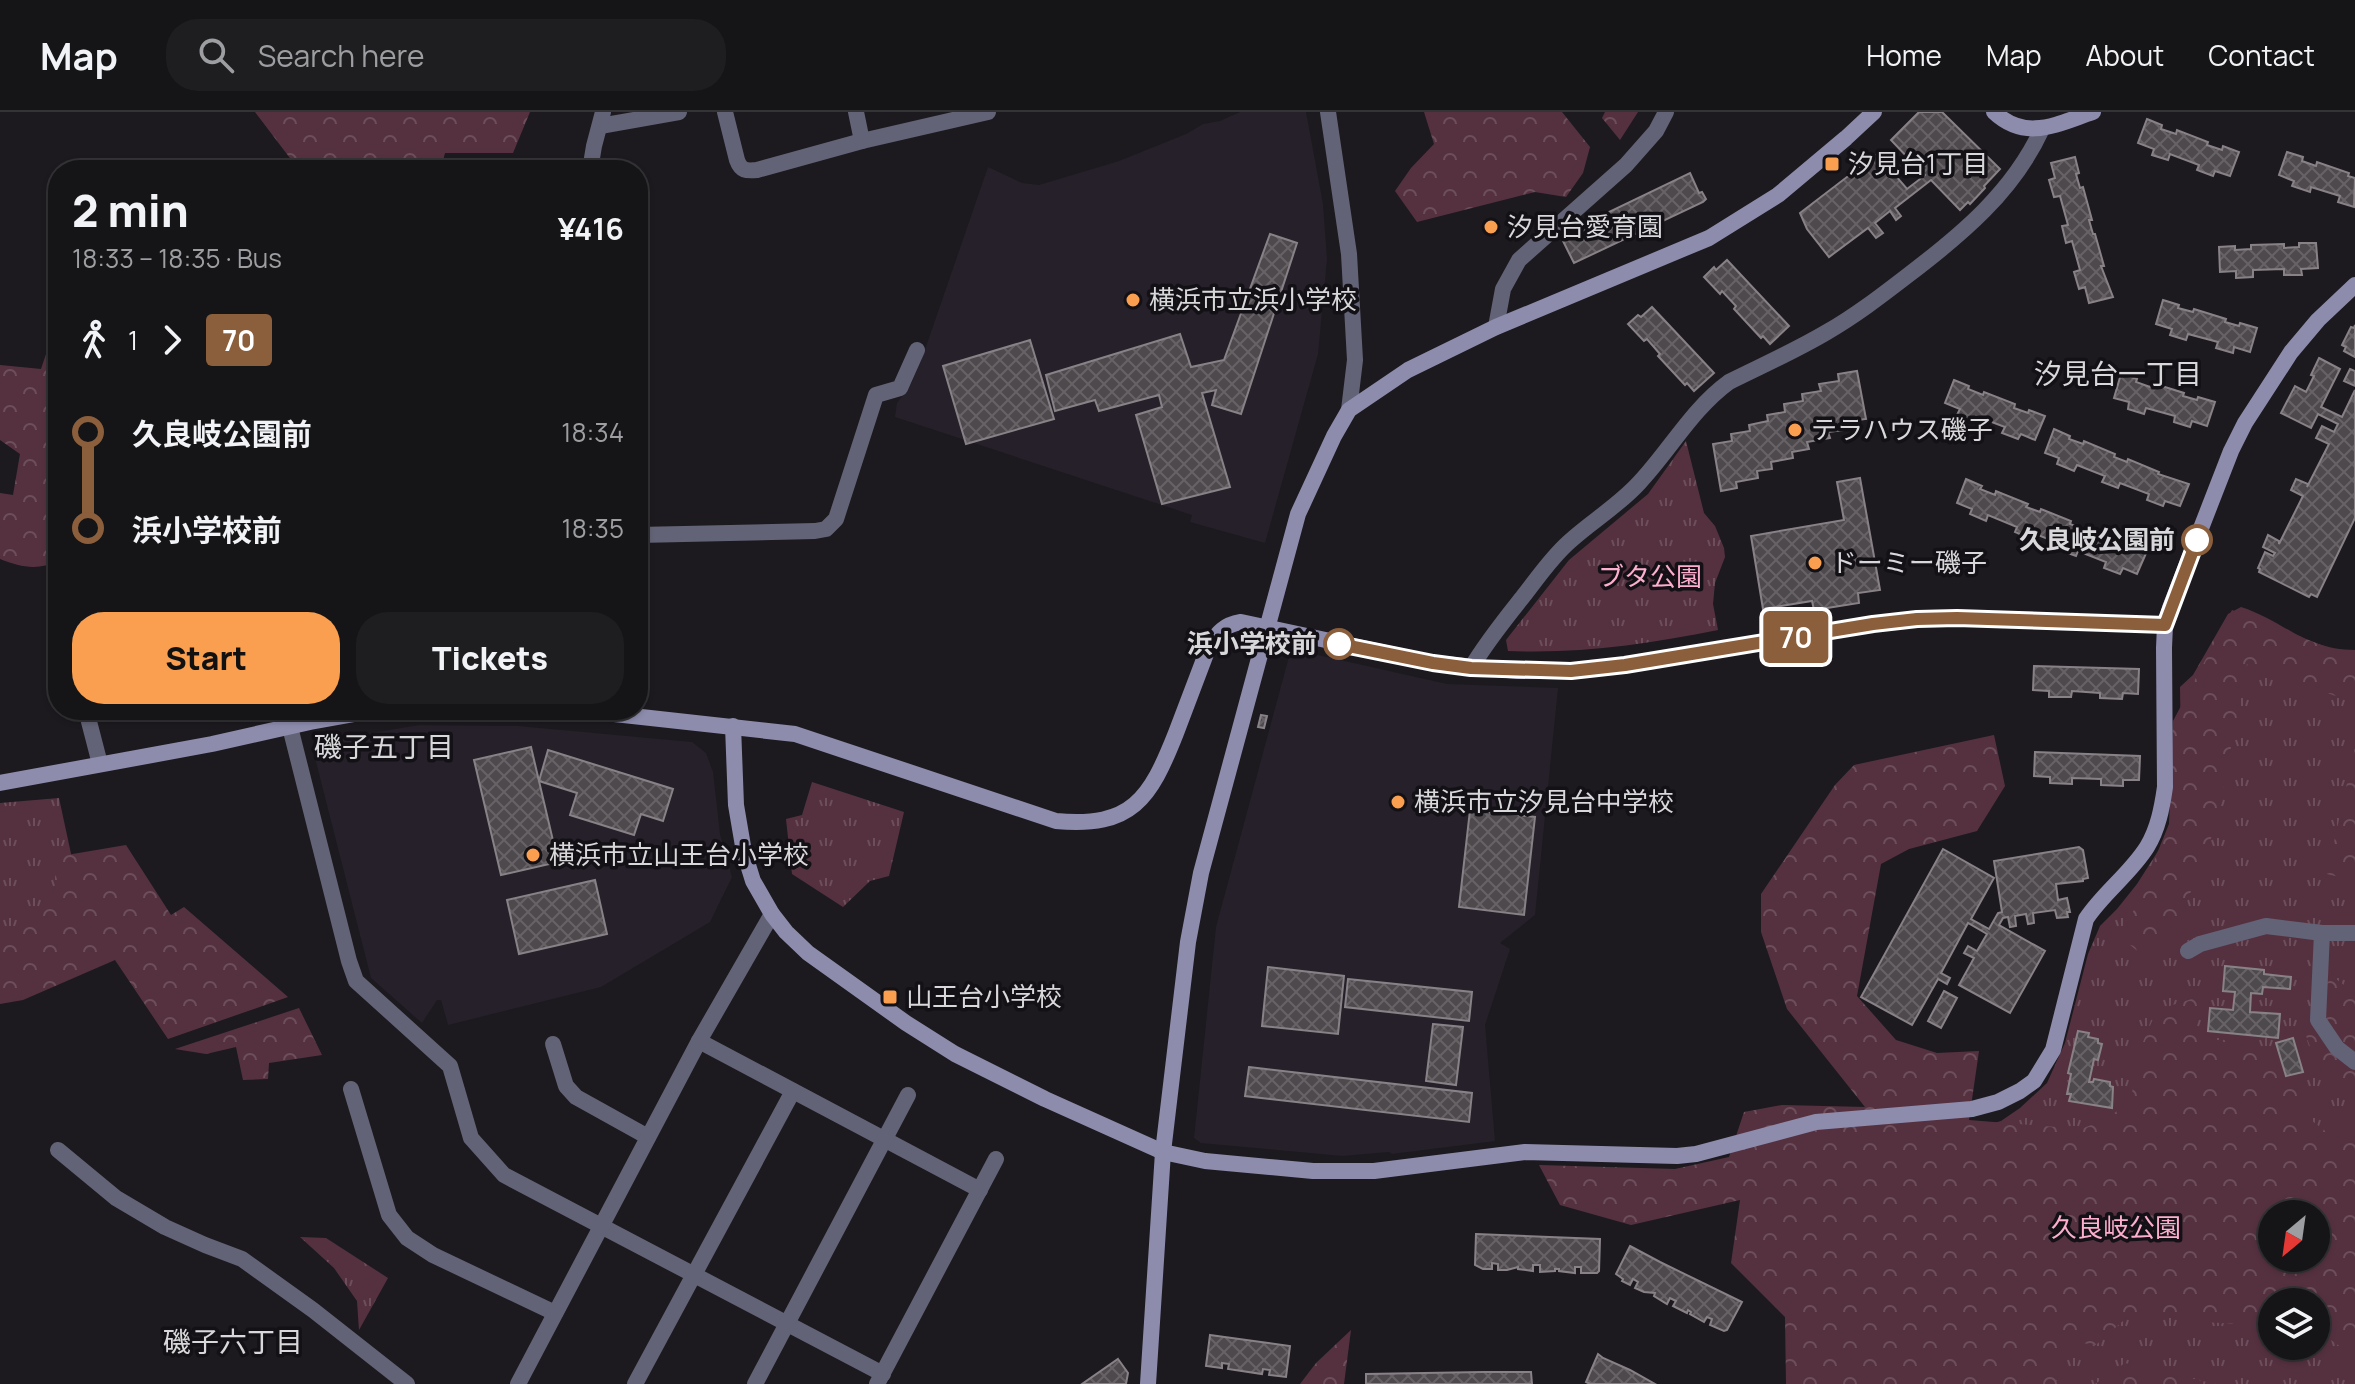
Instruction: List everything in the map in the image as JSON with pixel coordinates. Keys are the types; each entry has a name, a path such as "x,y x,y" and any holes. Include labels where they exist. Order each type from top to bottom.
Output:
{"street":[{"path":"592,160 601,119 679,112"},
{"path":"725,112 739,167 745,171 988,112"},
{"path":"856,112 862,141"},
{"path":"1148,1384 1163,1152 1188,942 1201,873 1298,514 1349,410 1355,360 1349,254 1328,112"},
{"path":"1496,327 1503,289 1519,260 1626,165 1656,131 1666,112"},
{"path":"1349,410 1408,370 1496,327 1709,238 1778,195 1874,112"},
{"path":"1994,112 2012,125 2026,129 2042,129 2093,112"},
{"path":"1471,668 1489,640 1556,555 1628,495 1714,393 1729,382 1827,332 1937,254 1976,221 2005,189 2042,129"},
{"path":"733,726 736,805 744,852 753,881 772,914 808,953 955,1054 997,1077 1163,1152 1205,1161 1347,1172 1525,1152 1677,1156 1696,1154 1816,1122 1972,1109 1998,1102 2034,1081 2053,1050 2086,919 2147,847 2162,810 2165,787 2165,625 2231,451 2245,423 2291,352 2318,320 2355,285"},
{"path":"648,535 826,529 836,519 876,395 900,388 917,350"},
{"path":"648,717 795,734 1056,821 1082,823 1105,820 1123,813 1141,800 1154,784 1209,646 1227,625 1241,622 1433,663 1471,668 1571,671 1917,619 2165,625"},
{"path":"89,720 100,764"},
{"path":"0,783 212,744 321,720"},
{"path":"290,727 356,981 450,1066 471,1138 504,1175 787,1324 880,1379 996,1159"},
{"path":"518,1384 699,1041 772,914"},
{"path":"2188,951 2200,944 2266,926 2322,933 2355,933"},
{"path":"2322,933 2318,1020 2337,1048 2355,1062"},
{"path":"699,1041 980,1190"},
{"path":"553,1044 566,1086 576,1097 648,1137"},
{"path":"351,1089 389,1215 407,1238 433,1255 555,1313"},
{"path":"635,1384 793,1091"},
{"path":"755,1384 908,1095"},
{"path":"58,1150 116,1198 165,1227 242,1259 407,1384"}],"shaded area":[{"name":"横浜市立浜小学校","path":"1240,112 1306,112 1323,204 1327,259 1318,354 1265,543 1190,522 1192,515 895,417 897,403 911,384 921,361 988,167 1022,183 1039,185 1119,161 1203,124"},
{"name":"横浜市立汐見台中学校","path":"1291,649 1447,684 1558,688 1535,915 1500,943 1510,949 1485,1025 1495,1141 1392,1154 1342,1156 1201,1143 1194,1138 1216,927"},
{"name":"横浜市立山王台小学校","path":"419,725 518,726 692,742 706,753 713,772 720,834 732,877 710,922 601,987 448,1025 441,1000 437,1000 422,1023 371,978 313,750 319,742"}],"green space":[{"path":"255,112 530,112 513,153 445,153 443,160 291,160"},
{"path":"1424,112 1562,112 1590,147 1583,173 1566,197 1535,192 1417,222 1395,191 1434,144"},
{"path":"1605,112 1638,112 1620,140 1602,118"},
{"path":"48,348 48,564 29,567 0,559 0,493 13,495 20,454 0,440 0,365 41,369"},
{"name":"ブタ公園","path":"1686,441 1704,513 1715,526 1724,548 1725,557 1715,583 1713,604 1718,630 1613,647 1508,651 1506,640 1569,560 1648,494"},
{"name":"久良岐公園","path":"2241,607 2308,640 2338,649 2355,650 2355,1384 1788,1384 1967,1131 2001,1121 2047,1083 2065,1043 2088,954 2100,926 2137,884 2167,837 2181,745 2180,687 2193,675 2228,614"},
{"path":"2232,610 2347,655 2355,653 2355,703 2247,664 2216,825 2177,928 2147,959 2117,934 2134,910 2169,824 2173,721"},
{"path":"1994,735 2005,786 1977,831 1909,849 1881,864 1857,996 1896,1040 1937,1053 1979,1051 1969,1120 2081,1129 2104,1120 2130,1102 2142,1044 2157,1010 2201,996 2195,1036 2271,1049 2303,1087 2303,1114 2333,1137 2355,1141 2355,1357 2330,1339 2330,1288 2258,1288 2258,1325 2204,1322 2150,1309 2124,1320 2096,1345 2075,1342 2061,1361 2056,1381 2060,1384 1786,1384 1785,1317 1731,1263 1740,1200 1631,1225 1560,1205 1539,1165 1675,1169 1729,1157 1744,1112 1782,1105 1865,1107 1787,1009 1761,932 1761,894 1835,785 1854,765"},
{"path":"2355,747 2355,876 2351,880 2327,874"},
{"path":"812,782 904,812 889,876 870,881 843,907 792,874 786,819 802,815"},
{"path":"59,798 76,877 72,920 0,943 0,803"},
{"path":"126,845 171,915 184,907 288,997 168,1039 115,960 23,1000 0,1004 0,940 55,903 55,857"},
{"path":"2332,976 2344,985 2355,986 2355,1092 2315,1060 2301,1022"},
{"path":"299,1008 322,1055 269,1063 268,1079 243,1080 236,1047 206,1054 175,1049"},
{"path":"300,1237 326,1238 388,1278 359,1330 357,1301 334,1268"},
{"path":"1351,1330 1344,1384 1300,1384 1316,1363"},
{"path":"2125,1363 2216,1384 2095,1384"}],"building":[{"path":"1919,112 1942,112 2000,169 1970,204 1968,202 1960,210 1931,180 1895,208 1901,216 1896,220 1890,211 1875,223 1883,233 1876,238 1868,228 1829,257 1807,229 1800,213 1877,154 1907,189 1924,176 1917,167 1909,175 1903,170 1911,161 1891,140"},
{"path":"2147,119 2162,125 2161,129 2176,134 2177,130 2208,142 2207,145 2222,150 2223,146 2239,152 2230,176 2215,171 2213,176 2197,170 2199,165 2170,154 2168,160 2152,155 2154,149 2138,143"},
{"path":"2287,152 2303,157 2302,161 2316,166 2317,162 2349,173 2348,176 2355,178 2354,207 2338,202 2340,196 2311,187 2310,192 2292,186 2294,181 2279,175"},
{"path":"2075,157 2079,173 2076,174 2080,188 2083,187 2092,220 2089,220 2104,266 2101,266 2113,297 2089,303 2085,287 2079,289 2074,272 2080,270 2072,241 2066,243 2062,226 2068,225 2060,196 2054,197 2049,180 2055,178 2051,163"},
{"path":"1690,173 1699,193 1702,192 1706,199 1703,202 1574,263 1563,241 1586,230 1584,224"},
{"path":"1270,234 1297,243 1241,414 1212,405 1216,390 1202,393 1230,487 1162,504 1136,415 1162,407 1159,395 1099,411 1095,400 1055,411 1046,375 1180,334 1191,367 1224,360"},
{"path":"2299,243 2316,243 2318,268 2301,269 2302,275 2284,275 2284,269 2253,270 2253,277 2236,278 2236,271 2220,272 2219,247 2235,246 2235,250 2251,249 2251,245 2284,244 2284,248 2299,247"},
{"path":"1727,260 1789,326 1770,344 1734,309 1736,306 1722,291 1720,294 1704,277"},
{"path":"2163,300 2179,305 2178,308 2193,312 2194,309 2226,319 2225,322 2257,328 2250,352 2234,347 2233,353 2216,348 2218,342 2188,334 2186,340 2170,335 2172,329 2156,324"},
{"path":"1652,307 1714,373 1694,391 1658,356 1660,354 1647,339 1644,341 1628,324"},
{"path":"2355,325 2355,357 2344,351 2346,347 2342,345"},
{"path":"1030,340 1054,419 966,444 943,366"},
{"path":"2319,358 2340,369 2321,407 2342,417 2355,390 2355,518 2317,597 2311,594 2309,597 2259,572 2258,568 2265,552 2273,556 2275,553 2263,547 2268,535 2279,544 2303,496 2291,490 2296,479 2308,484 2307,487 2329,444 2316,438 2322,426 2334,432 2338,424 2318,414 2311,428 2281,413 2295,386 2306,392"},
{"path":"2350,369 2355,371 2355,386 2344,381"},
{"name":"テラハウス磯子","path":"1857,371 1866,419 1843,422 1845,430 1828,432 1830,438 1807,442 1809,449 1792,452 1793,458 1771,462 1772,469 1757,471 1758,478 1736,482 1737,488 1721,491 1713,444 1732,441 1731,434 1750,431 1749,425 1768,421 1767,415 1785,412 1784,404 1803,401 1802,394 1821,391 1819,384 1839,381 1838,374"},
{"path":"2121,374 2150,387 2152,383 2184,393 2183,396 2215,402 2207,426 2192,421 2190,427 2174,422 2175,416 2146,408 2144,414 2128,409 2129,402 2114,398"},
{"path":"1954,380 1983,395 1984,392 2015,404 2014,408 2045,416 2035,440 2021,434 2018,439 2002,433 2005,427 1976,416 1973,421 1957,415 1960,409 1945,403"},
{"path":"2054,429 2070,436 2069,439 2083,444 2084,441 2115,454 2114,457 2127,462 2128,459 2158,474 2189,484 2180,506 2165,501 2163,506 2147,500 2149,494 2120,483 2118,488 2102,482 2105,476 2077,465 2074,471 2057,464 2059,458 2045,453"},
{"name":"ドーミー磯子","path":"1860,478 1880,590 1858,593 1859,603 1814,610 1812,601 1763,609 1751,536 1844,520 1837,482"},
{"path":"1966,479 1995,495 1996,491 2028,504 2026,507 2040,512 2041,509 2085,530 2086,527 2117,539 2115,542 2130,548 2131,545 2147,551 2137,574 2123,568 2120,574 2104,568 2106,562 2078,551 2076,556 2059,550 2061,544 2033,533 2031,539 2015,532 2017,527 1988,515 1986,521 1970,514 1972,509 1957,503"},
{"path":"2034,666 2139,669 2138,694 2123,693 2122,699 2100,698 2100,693 2072,691 2071,697 2049,697 2049,691 2033,690"},
{"path":"1261,715 1267,716 1264,728 1258,727"},
{"path":"531,747 558,862 501,875 474,760"},
{"path":"548,750 673,789 663,821 641,814 634,835 570,815 577,793 539,781"},
{"path":"2035,752 2140,756 2139,780 2123,780 2123,786 2101,785 2101,779 2072,778 2072,784 2050,783 2050,777 2034,776"},
{"path":"1470,810 1535,817 1524,915 1459,907"},
{"path":"2079,847 2083,850 2088,878 2056,884 2058,900 2067,898 2068,917 2057,918 2055,910 2033,913 2034,923 2028,924 2026,914 2015,916 2016,926 2010,927 2008,917 2003,918 1999,925 2045,951 2010,1013 1959,985 1974,958 1964,953 1968,946 1977,951 1987,934 1968,923 1941,973 1950,978 1947,984 1938,979 1912,1025 1861,997 1943,849 1994,878 1971,919 1989,929 1998,913 2002,912 1994,861"},
{"path":"595,880 607,934 519,954 507,900"},
{"path":"2225,966 2264,970 2264,974 2291,977 2290,989 2263,987 2262,994 2251,993 2250,1012 2280,1014 2278,1038 2208,1031 2210,1008 2233,1010 2235,992 2223,991"},
{"path":"1268,967 1344,976 1338,1034 1262,1026"},
{"path":"1348,979 1472,992 1469,1021 1345,1007"},
{"path":"1944,991 1957,998 1941,1028 1928,1021"},
{"path":"1433,1024 1463,1027 1456,1085 1426,1081"},
{"path":"2078,1031 2089,1033 2088,1037 2098,1039 2098,1043 2102,1044 2098,1060 2094,1059 2089,1082 2094,1079 2110,1082 2113,1087 2112,1108 2069,1101 2071,1094 2067,1094 2071,1074 2068,1073"},
{"path":"2293,1038 2303,1072 2286,1076 2276,1043"},
{"path":"1249,1067 1472,1093 1469,1122 1245,1096"},
{"path":"1476,1234 1600,1239 1599,1271 1581,1273 1581,1267 1575,1267 1575,1273 1559,1269 1540,1272 1540,1265 1533,1265 1533,1271 1518,1267 1498,1270 1498,1264 1492,1263 1492,1269 1483,1269 1475,1265"},
{"path":"1630,1246 1742,1302 1727,1330 1710,1325 1712,1319 1707,1317 1704,1322 1688,1310 1687,1313 1673,1306 1676,1301 1670,1298 1667,1304 1654,1296 1655,1293 1635,1288 1638,1282 1633,1279 1630,1285 1622,1281 1616,1274"},
{"path":"1210,1335 1290,1346 1286,1377 1269,1375 1270,1370 1263,1369 1262,1374 1228,1369 1229,1364 1222,1363 1222,1368 1206,1366"},
{"path":"1598,1354 1603,1358 1655,1384 1586,1382"},
{"path":"1118,1359 1128,1373 1126,1384 1082,1384"},
{"path":"1531,1372 1532,1384 1366,1384 1366,1374"}],"bus line":[{"name":"70","path":"1339,644 1471,668 1571,671 1917,619 2165,625 2197,540"}],"place":[{"name":"汐見台1丁目","path":"1832,164"},
{"name":"汐見台愛育園","path":"1491,227"},
{"name":"横浜市立浜小学校","path":"1133,300"},
{"name":"テラハウス磯子","path":"1795,430"},
{"name":"久良岐公園前","path":"2197,540"},
{"name":"ドーミー磯子","path":"1815,563"},
{"name":"浜小学校前","path":"1339,644"},
{"name":"横浜市立汐見台中学校","path":"1398,802"},
{"name":"横浜市立山王台小学校","path":"533,855"},
{"name":"山王台小学校","path":"890,997"}],"district":[{"name":"汐見台一丁目","path":"2118,374"},
{"name":"磯子五丁目","path":"384,747"},
{"name":"磯子六丁目","path":"233,1342"}]}
